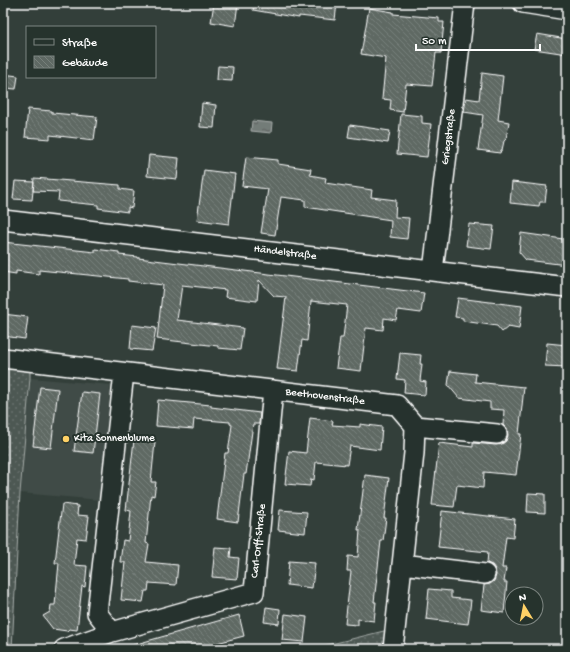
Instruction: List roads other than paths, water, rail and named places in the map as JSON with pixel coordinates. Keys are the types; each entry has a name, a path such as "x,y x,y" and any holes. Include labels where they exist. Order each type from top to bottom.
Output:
{"street":[{"name":"Griegstraße","path":"433,271 465,3"},
{"path":"523,3 567,10"},
{"name":"Händelstraße","path":"3,220 567,287"},
{"name":"Beethovenstraße","path":"3,358 397,405 415,426"},
{"path":"112,632 97,613 124,373"},
{"name":"Carl-Orff-Straße","path":"64,649 112,632 254,592 273,390"},
{"path":"393,649 414,453 415,426 497,434"},
{"path":"402,564 485,574"}],"water":[{"path":"252,121 272,123 271,133 251,131"}],"place":[{"name":"Kita Sonnenblume","path":"66,439"}]}
